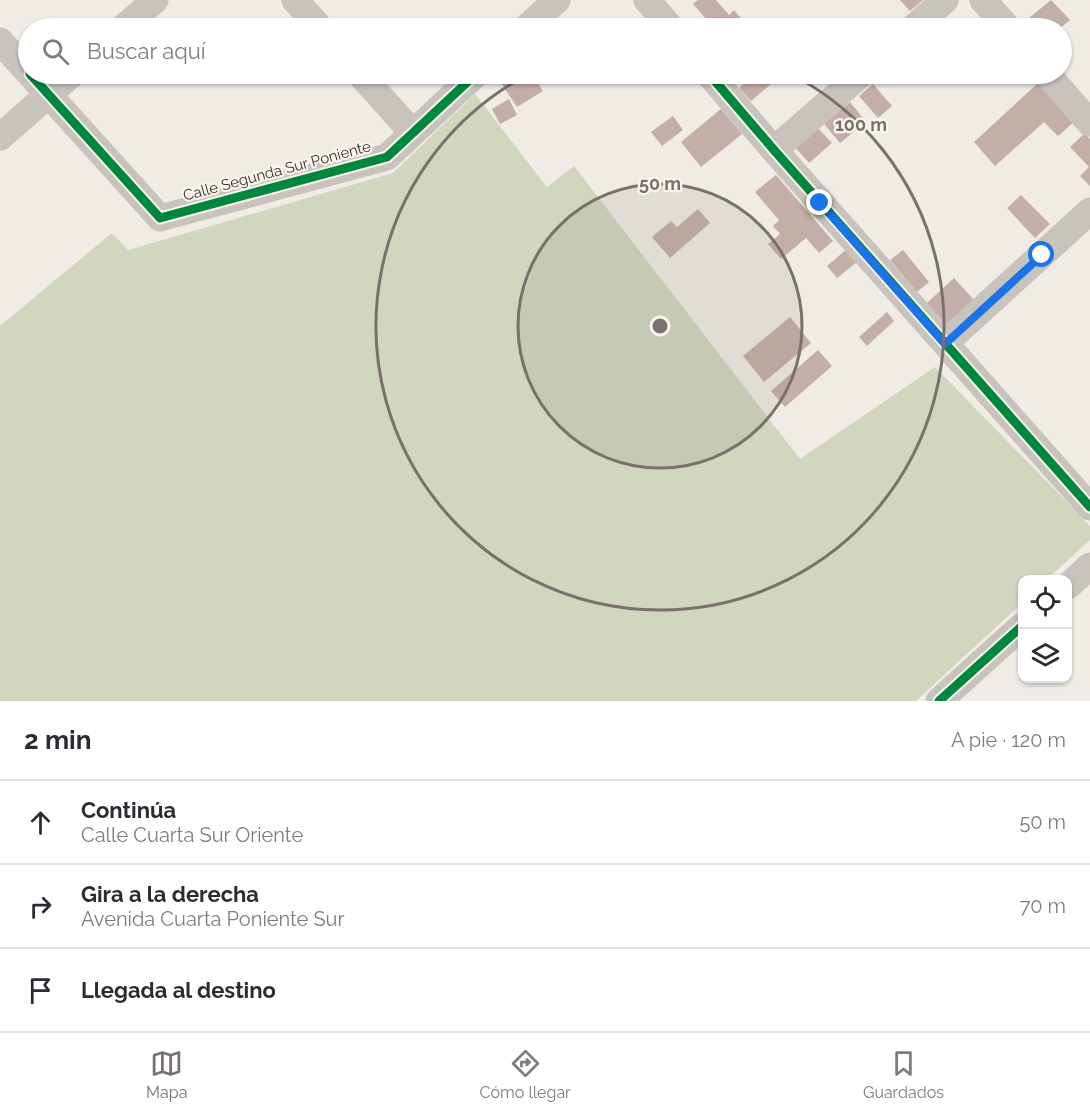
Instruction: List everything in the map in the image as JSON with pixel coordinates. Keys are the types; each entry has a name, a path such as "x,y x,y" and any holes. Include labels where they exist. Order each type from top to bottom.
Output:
{"street":[{"path":"134,18 155,0"},
{"path":"295,0 311,18"},
{"path":"537,18 557,0"},
{"path":"647,0 662,18"},
{"path":"924,18 945,0"},
{"path":"983,0 999,18"},
{"path":"0,41 18,61"},
{"path":"39,84 49,94"},
{"path":"0,137 60,84"},
{"path":"369,84 412,132"},
{"name":"Calle Segunda Sur Poniente","path":"49,94 160,218 387,157 465,84"},
{"path":"718,84 1090,507"},
{"path":"774,150 850,84"},
{"path":"1056,84 1090,123"},
{"path":"945,344 1090,211"},
{"path":"1072,582 1090,566"},
{"path":"939,701 1020,629"}],"green space":[{"path":"475,94 547,187 574,166 800,459 935,367 1090,526 1090,540 1051,575 1018,575 1018,607 916,701 0,701 0,326 112,233 128,250 393,173"}],"building":[{"path":"698,0 716,0 729,15 734,10 741,18 705,18 693,4"},
{"path":"900,0 923,0 910,11"},
{"path":"1051,0 1068,18 1029,18"},
{"path":"502,84 538,84 543,91 517,107"},
{"path":"744,84 771,84 751,101 739,88"},
{"path":"873,84 892,106 878,118 859,96"},
{"path":"1037,84 1074,122 1058,136 1044,122 995,166 974,142"},
{"path":"509,99 517,115 500,124 492,109"},
{"path":"850,102 866,122 840,143 824,124"},
{"path":"721,109 742,134 701,167 681,142"},
{"path":"673,116 683,130 662,146 651,132"},
{"path":"817,127 832,143 809,163 795,147"},
{"path":"1085,133 1090,139 1090,186 1080,176 1089,167 1070,147"},
{"path":"776,175 833,241 819,253 806,238 781,259 768,244 780,234 773,226 779,220 755,192"},
{"path":"1021,195 1050,224 1035,238 1007,208"},
{"path":"698,209 710,223 670,258 652,237 671,221 677,227"},
{"path":"847,249 857,262 837,278 827,266"},
{"path":"903,250 929,282 917,292 890,260"},
{"path":"954,278 974,300 946,325 926,304"},
{"path":"887,312 894,321 867,346 859,337"},
{"path":"790,317 811,343 764,382 743,356"},
{"path":"818,350 832,366 785,407 771,391"}],"cycle path":[{"path":"39,84 160,218 387,157 465,84"},
{"path":"718,84 1090,507"},
{"path":"939,701 1019,629"}],"route":[{"path":"820,203 945,344 1042,255"}]}
